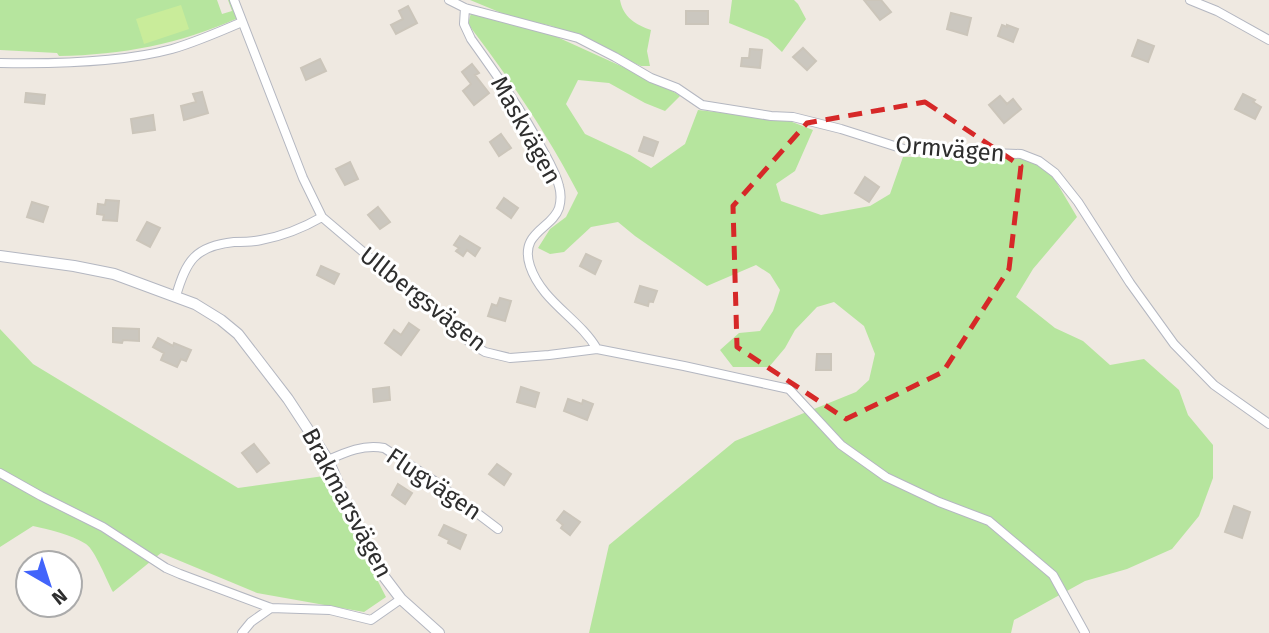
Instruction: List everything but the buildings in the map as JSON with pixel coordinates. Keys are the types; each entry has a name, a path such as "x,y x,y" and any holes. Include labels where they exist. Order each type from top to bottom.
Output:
{"street":[{"name":"Ullbergsvägen","path":"234,0 303,178 322,217 473,345 485,352 510,358 597,349 789,389 841,445 886,477 989,522 1054,575 1085,633"},
{"name":"Ormvägen","path":"449,0 465,8 578,38 651,78 677,88 702,105 793,117 907,150 1021,154 1039,161 1055,173 1078,202 1130,283 1174,344 1213,386 1269,424"},
{"path":"1190,0 1217,11 1269,40"},
{"name":"Maskvägen","path":"465,8 464,24 471,40 530,126 556,175 560,189 557,212 530,242 530,264 543,291 591,338 597,349"},
{"path":"0,63 98,61 155,52 186,44 242,22"},
{"path":"176,296 180,280 191,258 207,248 290,233 322,217"},
{"name":"Brakmarsvägen","path":"0,256 114,274 195,304 238,334 288,399 328,460 360,534 382,574 401,599 439,633"},
{"name":"Flugvägen","path":"328,460 350,450 376,446 384,448 436,482 498,529"},
{"path":"0,473 103,527 166,568 271,608 330,610 371,620 401,599"},
{"path":"242,633 251,622 271,608"}],"highlighted area":[{"path":"925,102 1021,166 1009,269 943,372 846,419 737,347 733,206 807,123"}],"green space":[{"path":"0,0 217,0 222,14 232,11 228,0 234,0 238,18 194,35 150,46 59,56 57,53 0,50"},
{"path":"470,0 620,0 631,20 651,30 647,51 650,66 641,66 552,26 511,17"},
{"path":"732,0 794,0 806,19 782,52 768,39 729,23"},
{"path":"181,5 189,29 144,44 136,19"},
{"path":"471,13 546,32 665,86 680,96 665,111 609,83 578,80 566,104 585,134 651,168 685,144 698,110 787,120 813,130 795,171 776,184 781,201 821,215 870,206 890,194 903,157 1027,159 1051,173 1077,217 1033,269 1016,297 1055,328 1083,341 1110,365 1144,359 1179,390 1188,415 1213,445 1213,478 1199,516 1172,549 1127,569 1085,581 1014,620 1011,633 589,633 609,545 735,441 856,392 869,380 875,354 864,326 834,302 817,307 795,330 785,348 769,367 733,367 720,350 739,333 760,331 773,311 780,290 770,274 756,265 707,286 618,222 591,227 564,252 550,254 538,248 550,229 566,217 578,193 527,106 468,24"},
{"path":"0,329 33,364 238,488 324,476 386,597 364,612 257,593 161,553 113,592 89,547 73,538 33,526 0,547"}]}
